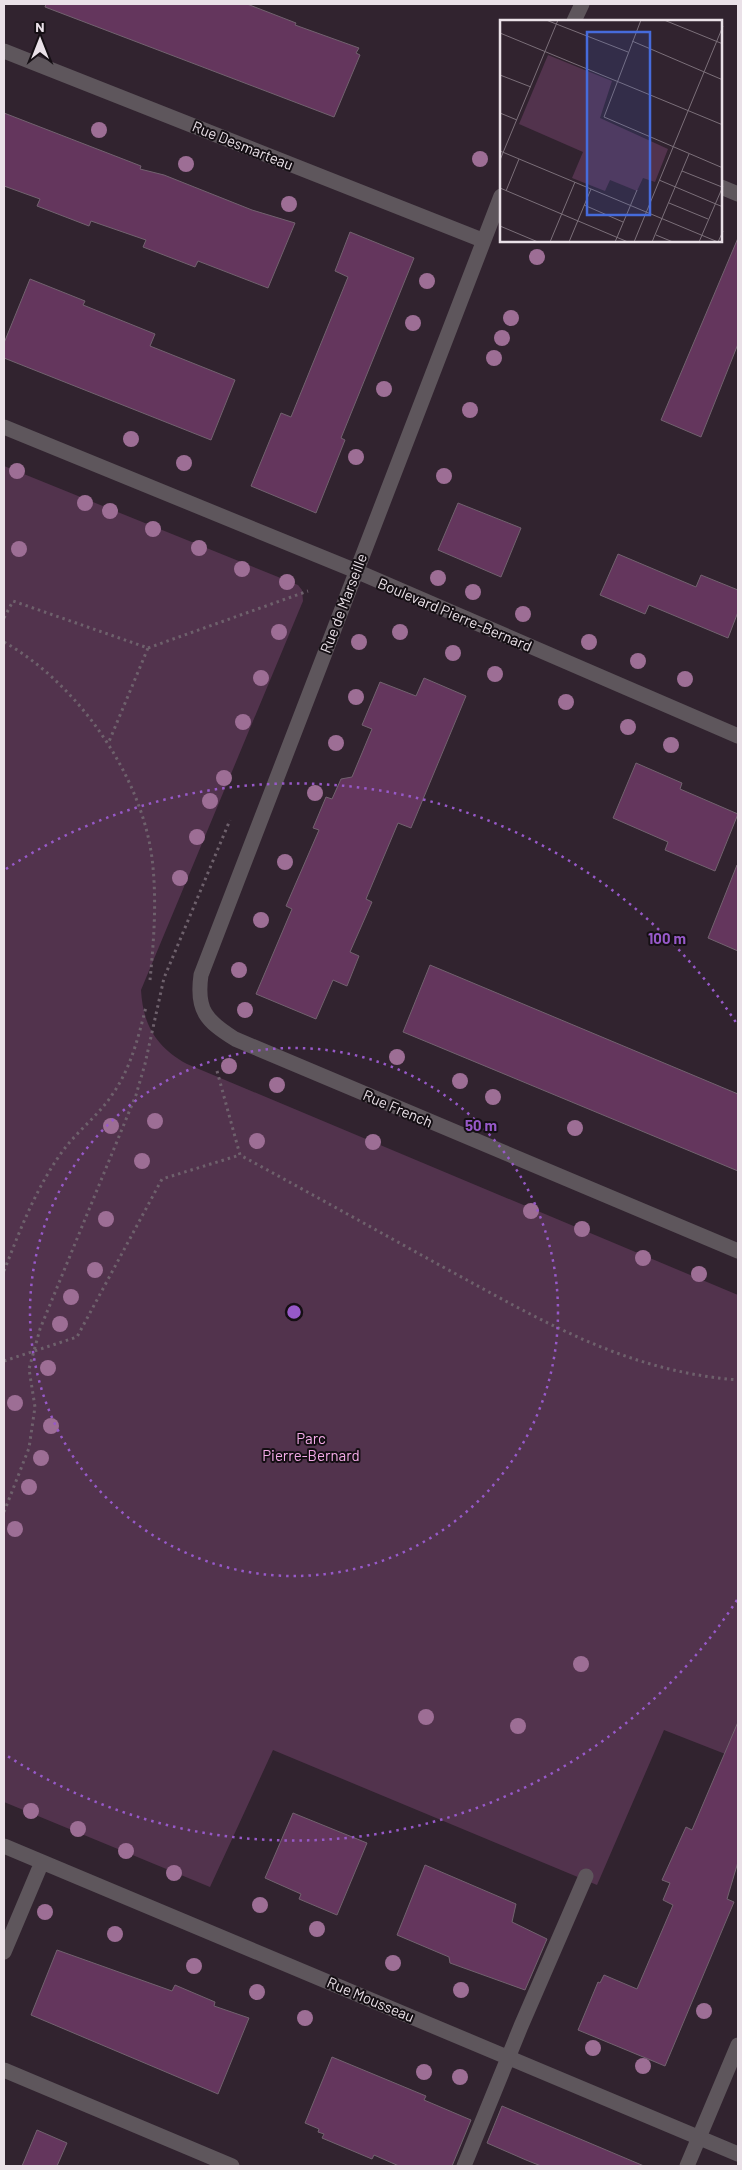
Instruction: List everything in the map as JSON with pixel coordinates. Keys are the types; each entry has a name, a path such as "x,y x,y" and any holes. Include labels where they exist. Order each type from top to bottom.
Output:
{"street":[{"path":"574,20 582,4"},
{"name":"Rue Desmarteau","path":"4,51 482,240"},
{"path":"722,187 738,194"},
{"name":"Rue de Marseille","path":"203,1013 198,994 201,975 482,240 500,198"},
{"name":"Boulevard Pierre-Bernard","path":"4,427 356,571 738,736"},
{"name":"Rue French","path":"203,1013 215,1027 235,1039 738,1251"},
{"name":"Rue Mousseau","path":"4,1846 738,2154"},
{"path":"4,1952 42,1862"},
{"path":"464,2166 586,1876"},
{"path":"687,2166 738,2044"},
{"path":"4,2070 232,2166"}],"path":[{"path":"4,618 13,601 148,648 308,591"},
{"path":"4,642 17,649 66,690 86,712 108,744 131,787 146,831 152,856 156,919 150,980"},
{"path":"108,744 148,648"},
{"path":"4,1512 29,1448 34,1427 35,1407 28,1369 40,1329 136,1095 164,978 232,815"},
{"path":"4,1271 26,1216 51,1168 121,1081 131,1062 146,1007"},
{"path":"217,1072 240,1155 562,1332 631,1359 702,1377 738,1380"},
{"path":"4,1361 77,1337 162,1180 240,1155"}],"green space":[{"name":"Parc Pierre-Bernard","path":"4,466 298,585 302,590 303,601 141,990 142,1003 148,1024 159,1042 187,1064 738,1295 738,1759 664,1730 597,1885 273,1750 210,1887 4,1802"}],"building":[{"path":"46,4 247,4 296,23 295,25 359,48 356,53 360,55 334,117 45,7"},
{"path":"4,113 141,166 140,169 164,175 252,210 295,223 268,288 198,261 195,267 143,247 146,240 91,221 89,226 37,206 40,199 4,186"},
{"path":"350,232 414,258 341,438 345,440 316,513 251,486 281,413 291,417 348,277 335,271"},
{"path":"738,238 738,344 701,437 661,420"},
{"path":"30,279 85,301 83,305 155,334 150,346 235,380 211,440 4,358 4,343"},
{"path":"458,503 521,528 501,577 438,550"},
{"path":"618,554 696,587 701,575 738,590 738,612 728,638 649,605 645,614 600,595"},
{"path":"424,678 466,696 411,828 398,823 366,899 372,902 350,952 359,956 347,986 333,980 316,1019 256,994 292,909 286,906 319,830 313,828 326,797 332,799 341,779 352,777 372,729 362,725 380,682 416,696"},
{"path":"636,763 682,783 680,789 738,814 715,871 665,850 668,842 613,818"},
{"path":"738,866 738,951 708,938"},
{"path":"430,965 738,1094 738,1171 403,1032"},
{"path":"738,1722 738,1862 727,1899 734,1902 665,2066 578,2030 598,1982 600,1983 604,1975 637,1989 673,1905 663,1900 670,1883 662,1880 686,1827 692,1830"},
{"path":"293,1813 367,1843 337,1915 299,1899 301,1894 265,1878"},
{"path":"425,1865 516,1904 512,1922 547,1939 525,1990 450,1963 449,1957 397,1935"},
{"path":"57,1950 172,1991 175,1985 215,2002 214,2006 249,2018 218,2094 31,2015"},
{"path":"332,2057 426,2096 424,2100 471,2120 452,2166 399,2166 374,2155 372,2159 322,2138 324,2134 318,2132 319,2129 305,2123"},
{"path":"502,2106 644,2166 541,2166 526,2160 487,2143"},
{"path":"37,2130 67,2143 57,2166 22,2166"}]}
